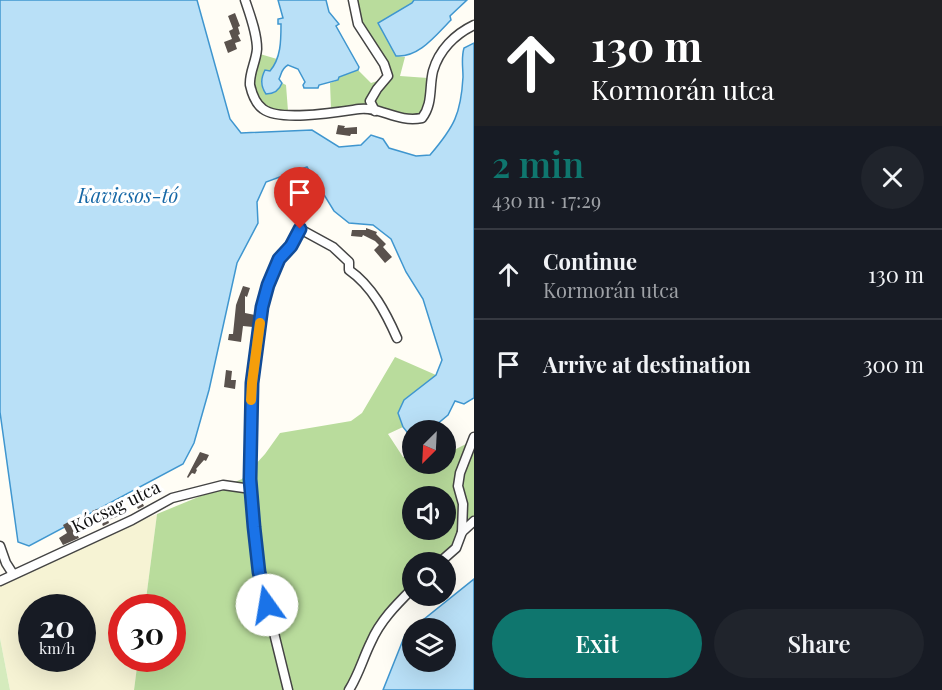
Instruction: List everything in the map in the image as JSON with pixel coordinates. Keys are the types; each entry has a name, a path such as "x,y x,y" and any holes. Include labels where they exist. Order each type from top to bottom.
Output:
{"street":[{"path":"245,0 257,46 255,64 250,75 250,87 255,100 263,109 287,116 365,109 400,118 413,120 422,118 429,105 434,71 438,61 451,41 461,31 474,25"},
{"path":"355,2 358,24 384,64 388,76 370,102 375,111"},
{"path":"288,690 259,572 252,489 252,383 262,307 279,259 291,246 300,229 333,247 349,262 349,270 357,276 384,311 397,338"},
{"path":"451,552 456,548 462,532 464,504 459,486 460,473 474,437"},
{"name":"Kócsag utca","path":"0,581 132,520 172,498 223,485 252,489"},
{"path":"462,532 474,521"},
{"path":"0,546 13,574"},
{"path":"349,690 358,676 378,628 402,599"}],"shaded area":[{"path":"157,514 147,594 108,594 108,672 136,672 134,690 10,690 0,638 0,577"}],"green space":[{"path":"355,0 414,0 396,56 405,57 400,76 428,78 424,110 417,116 331,109 330,83 338,80 339,77 358,70 371,83 390,77 361,23"},
{"path":"260,54 277,59 261,82 263,90 280,87 282,83 286,85 288,111 266,110 257,97 253,81"},
{"path":"395,357 436,375 404,400 398,413 402,427 388,434 402,455 402,474 456,474 456,449 474,440 474,527 446,552 402,552 402,598 374,628 346,690 134,690 136,672 186,672 186,594 147,594 157,514 242,479 265,454 280,433 351,421 362,413"},
{"path":"0,638 10,690 0,690"}],"water":[{"name":"Kavicsos-tó","path":"0,0 197,0 230,119 241,133 312,130 339,147 361,145 371,135 383,139 389,148 416,156 430,155 455,119 460,101 464,48 474,43 474,398 464,404 455,401 448,415 442,420 402,420 402,424 398,413 404,400 436,375 442,360 423,299 406,272 391,239 373,225 349,223 334,211 307,167 266,182 257,202 258,223 237,263 209,390 194,443 183,464 29,546 18,542 0,412"},
{"path":"278,0 326,0 329,12 339,24 336,26 359,67 358,70 339,77 338,80 319,85 318,88 304,88 305,82 298,69 288,65 279,79 282,83 279,88 274,93 266,94 262,85 263,76 265,70 270,71 274,66 280,43 281,24 278,24 278,19 283,18"},
{"path":"414,0 467,0 450,16 451,20 427,44 412,53 396,56 378,23"},
{"path":"474,579 474,690 383,690 402,642 402,672 456,672 456,618 425,618 440,606 456,606 456,593"}],"building":[{"path":"235,13 240,26 238,35 241,41 235,43 237,49 228,53 224,42 232,39 229,31 233,29 228,16"},
{"path":"338,125 345,126 344,128 357,127 357,134 350,136 336,134"},
{"path":"295,179 299,201 288,204 284,199 287,196 285,191 290,189 288,183"},
{"path":"366,228 377,232 376,234 386,244 383,247 392,257 385,263 374,250 379,245 375,241 363,235 362,237 351,236 352,230 366,230"},
{"path":"243,286 250,288 247,297 245,296 245,313 255,315 253,327 243,326 241,342 228,340 229,334 233,334 236,305"},
{"path":"226,370 232,371 231,380 236,380 235,389 224,387"},
{"path":"200,452 209,455 206,461 204,460 196,469 195,474 192,473 188,478 187,477"},
{"path":"143,491 147,497 141,500 144,506 138,509 132,496"},
{"path":"118,505 122,515 108,520 109,523 103,526 100,519 96,520 92,511 97,509 100,517 114,511 113,508"},
{"path":"70,521 79,538 63,545 59,538 67,533 63,525"}],"slow traffic":[{"path":"251,400 260,323"}],"route":[{"path":"267,605 259,572 250,479 252,383 262,307 268,285 279,259 291,246 300,229"}]}
